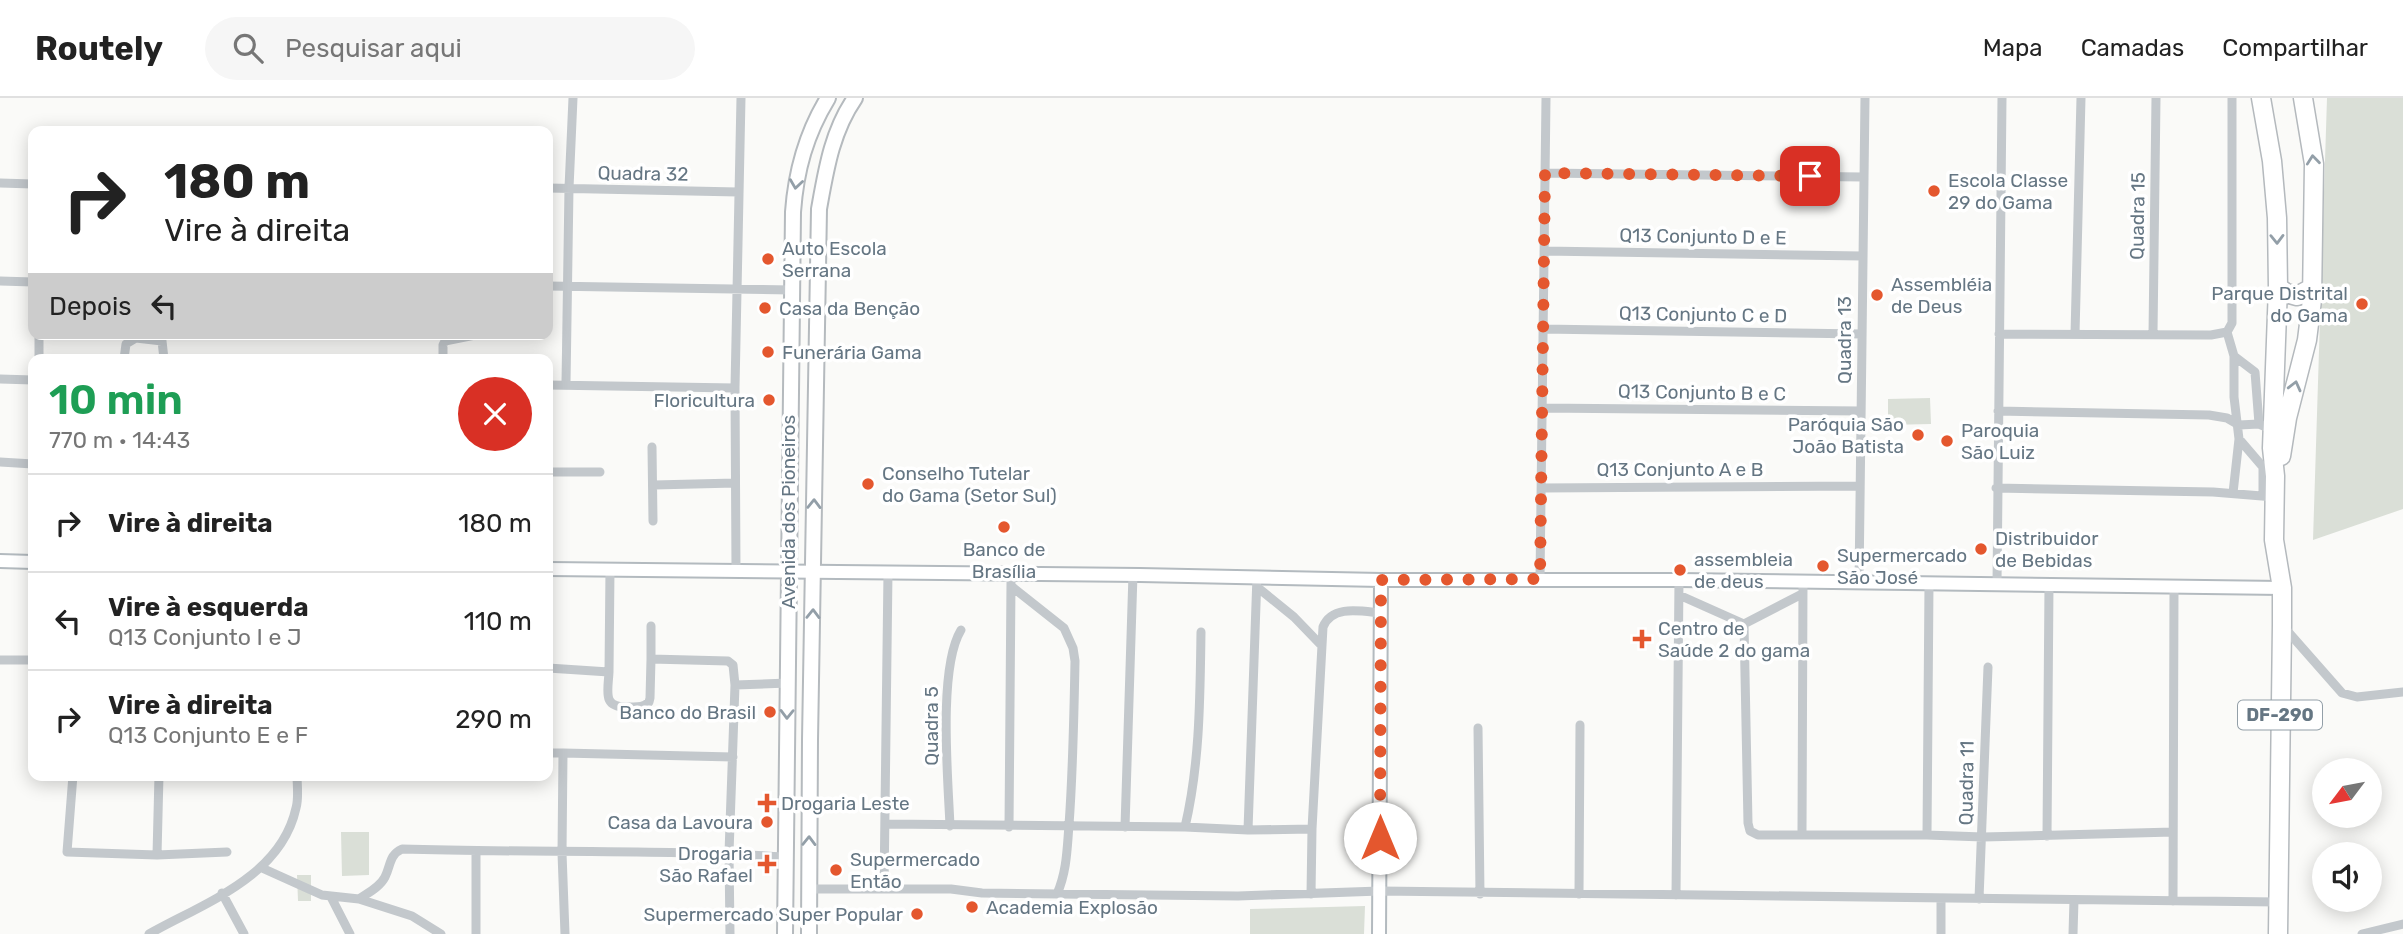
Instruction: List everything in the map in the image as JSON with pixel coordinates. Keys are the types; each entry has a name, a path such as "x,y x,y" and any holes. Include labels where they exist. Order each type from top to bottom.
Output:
{"highway":[{"name":"DF-290","path":"2261,98 2272,161 2277,218 2278,286 2266,427 2275,476"},
{"name":"DF-290","path":"2278,934 2282,588 2268,495 2279,466 2287,418 2307,340 2312,288 2314,164 2302,98"},
{"path":"2278,286 2286,293 2297,296 2312,288"}],"main road":[{"name":"Avenida dos Pioneiros","path":"785,934 793,212 801,153 828,98"},
{"name":"Avenida dos Pioneiros","path":"809,934 819,209 828,157 847,109 855,98"},
{"path":"801,153 814,151 828,157"},
{"path":"789,425 799,422 815,428"},
{"path":"786,743 796,746 810,740"},
{"path":"786,760 801,759 810,762"}],"street":[{"path":"566,384 573,98"},
{"path":"736,570 735,388 740,98"},
{"path":"1540,579 1546,98"},
{"name":"Quadra 13","path":"1858,583 1865,98"},
{"path":"1997,584 2002,98"},
{"path":"2075,334 2081,98"},
{"name":"Quadra 15","path":"2153,334 2156,98"},
{"path":"2232,98 2232,323 2227,332 2234,356 2234,397 2239,425 2233,493"},
{"path":"1545,173 1863,177"},
{"path":"0,183 28,184"},
{"name":"Quadra 32","path":"553,188 738,192"},
{"name":"Q13 Conjunto D e E","path":"1544,251 1862,256"},
{"path":"0,281 28,282"},
{"path":"553,286 792,290"},
{"name":"Q13 Conjunto C e D","path":"1543,329 1862,334"},
{"path":"1999,334 2211,335 2227,332"},
{"path":"125,354 126,344 133,340"},
{"path":"1998,411 2209,415 2227,418 2239,425 2266,427 2255,372 2234,356"},
{"path":"0,379 28,380"},
{"path":"553,385 735,388"},
{"name":"Q13 Conjunto B e C","path":"1542,408 1861,411"},
{"path":"1996,488 2268,495 2263,467 2239,439"},
{"path":"652,447 653,521"},
{"path":"0,462 28,464"},
{"path":"553,472 600,472"},
{"path":"654,485 735,483"},
{"name":"Q13 Conjunto A e B","path":"1542,488 1860,486"},
{"path":"0,561 28,562"},
{"path":"553,569 888,572 1011,579 1133,575 1257,582 1679,580 1802,588 1858,583 2282,588"},
{"path":"610,569 608,698 617,708 642,707 649,702 651,626"},
{"path":"884,889 888,572"},
{"path":"1125,828 1133,575"},
{"path":"1009,827 1011,579"},
{"path":"1011,579 1064,628 1075,661 1069,827 1064,877 1057,894"},
{"path":"1379,934 1381,580"},
{"path":"1676,895 1679,580"},
{"path":"1257,582 1321,645"},
{"path":"1248,830 1257,582"},
{"path":"1927,835 1929,584"},
{"path":"2047,836 2049,585"},
{"path":"2173,901 2174,586"},
{"path":"1744,624 1802,588"},
{"path":"1802,588 1802,834"},
{"path":"1679,595 1744,624"},
{"path":"1311,894 1322,627 1332,614 1350,611 1380,613"},
{"path":"1744,624 1748,823 1750,831 1758,835 1983,837 2173,832"},
{"path":"2282,625 2342,693 2357,697 2403,692"},
{"name":"Quadra 5","path":"950,826 948,666 954,642 961,630"},
{"path":"1185,827 1193,794 1197,753 1201,632"},
{"path":"651,659 728,661 733,665 735,685 729,853 730,934"},
{"path":"0,660 28,660"},
{"name":"Quadra 11","path":"1979,899 1987,667"},
{"path":"553,668 609,672"},
{"path":"735,685 788,682"},
{"path":"1579,894 1580,725"},
{"path":"1478,728 1480,894"},
{"path":"553,753 733,757"},
{"path":"563,753 562,853 565,934"},
{"path":"73,781 67,852 156,855 228,852"},
{"path":"156,855 159,781"},
{"path":"149,934 222,893 262,868 274,856 288,834 297,806 298,781"},
{"path":"886,824 1312,829"},
{"path":"359,899 380,883 391,858 402,849 729,853 785,857"},
{"path":"476,851 476,934"},
{"path":"262,868 331,897 359,899 412,916 441,934"},
{"path":"808,890 884,889 1057,894 1311,894 1380,891 2278,902"},
{"path":"222,893 244,934"},
{"path":"331,897 350,934"},
{"path":"1941,899 1941,934"},
{"path":"2073,934 2074,900"},
{"path":"2362,934 2403,924"}],"shaded area":[{"name":"Parque Distrital do Gama","path":"2327,98 2403,98 2403,509 2313,540"},
{"path":"1930,398 1931,424 1888,425 1888,399"},
{"path":"341,832 369,832 369,875 342,876"},
{"path":"297,875 311,875 311,901 298,901"},
{"path":"1365,906 1364,934 1250,934 1250,909"}],"place":[{"name":"Escola Classe 29 do Gama","path":"1934,191"},
{"name":"Auto Escola Serrana","path":"768,259"},
{"name":"Assembléia de Deus","path":"1877,295"},
{"name":"Parque Distrital do Gama","path":"2362,304"},
{"name":"Casa da Benção","path":"765,308"},
{"name":"Funerária Gama","path":"768,352"},
{"name":"Floricultura","path":"769,400"},
{"name":"Paróquia São João Batista","path":"1918,435"},
{"name":"Paroquia São Luiz","path":"1947,441"},
{"name":"Conselho Tutelar do Gama (Setor Sul)","path":"868,484"},
{"name":"Banco de Brasília","path":"1004,527"},
{"name":"Distribuidor de Bebidas","path":"1981,549"},
{"name":"Supermercado São José","path":"1823,566"},
{"name":"assembleia de deus","path":"1680,570"},
{"name":"Centro de Saúde 2 do gama","path":"1642,639"},
{"name":"Banco do Brasil","path":"770,712"},
{"name":"Drogaria Leste","path":"767,803"},
{"name":"Casa da Lavoura","path":"767,822"},
{"name":"Drogaria São Rafael","path":"767,864"},
{"name":"Supermercado Então","path":"836,870"},
{"name":"Academia Explosão","path":"972,907"},
{"name":"Supermercado Super Popular","path":"917,914"}],"route":[{"path":"1380,838 1381,580 1540,579 1545,173 1810,176"}]}
